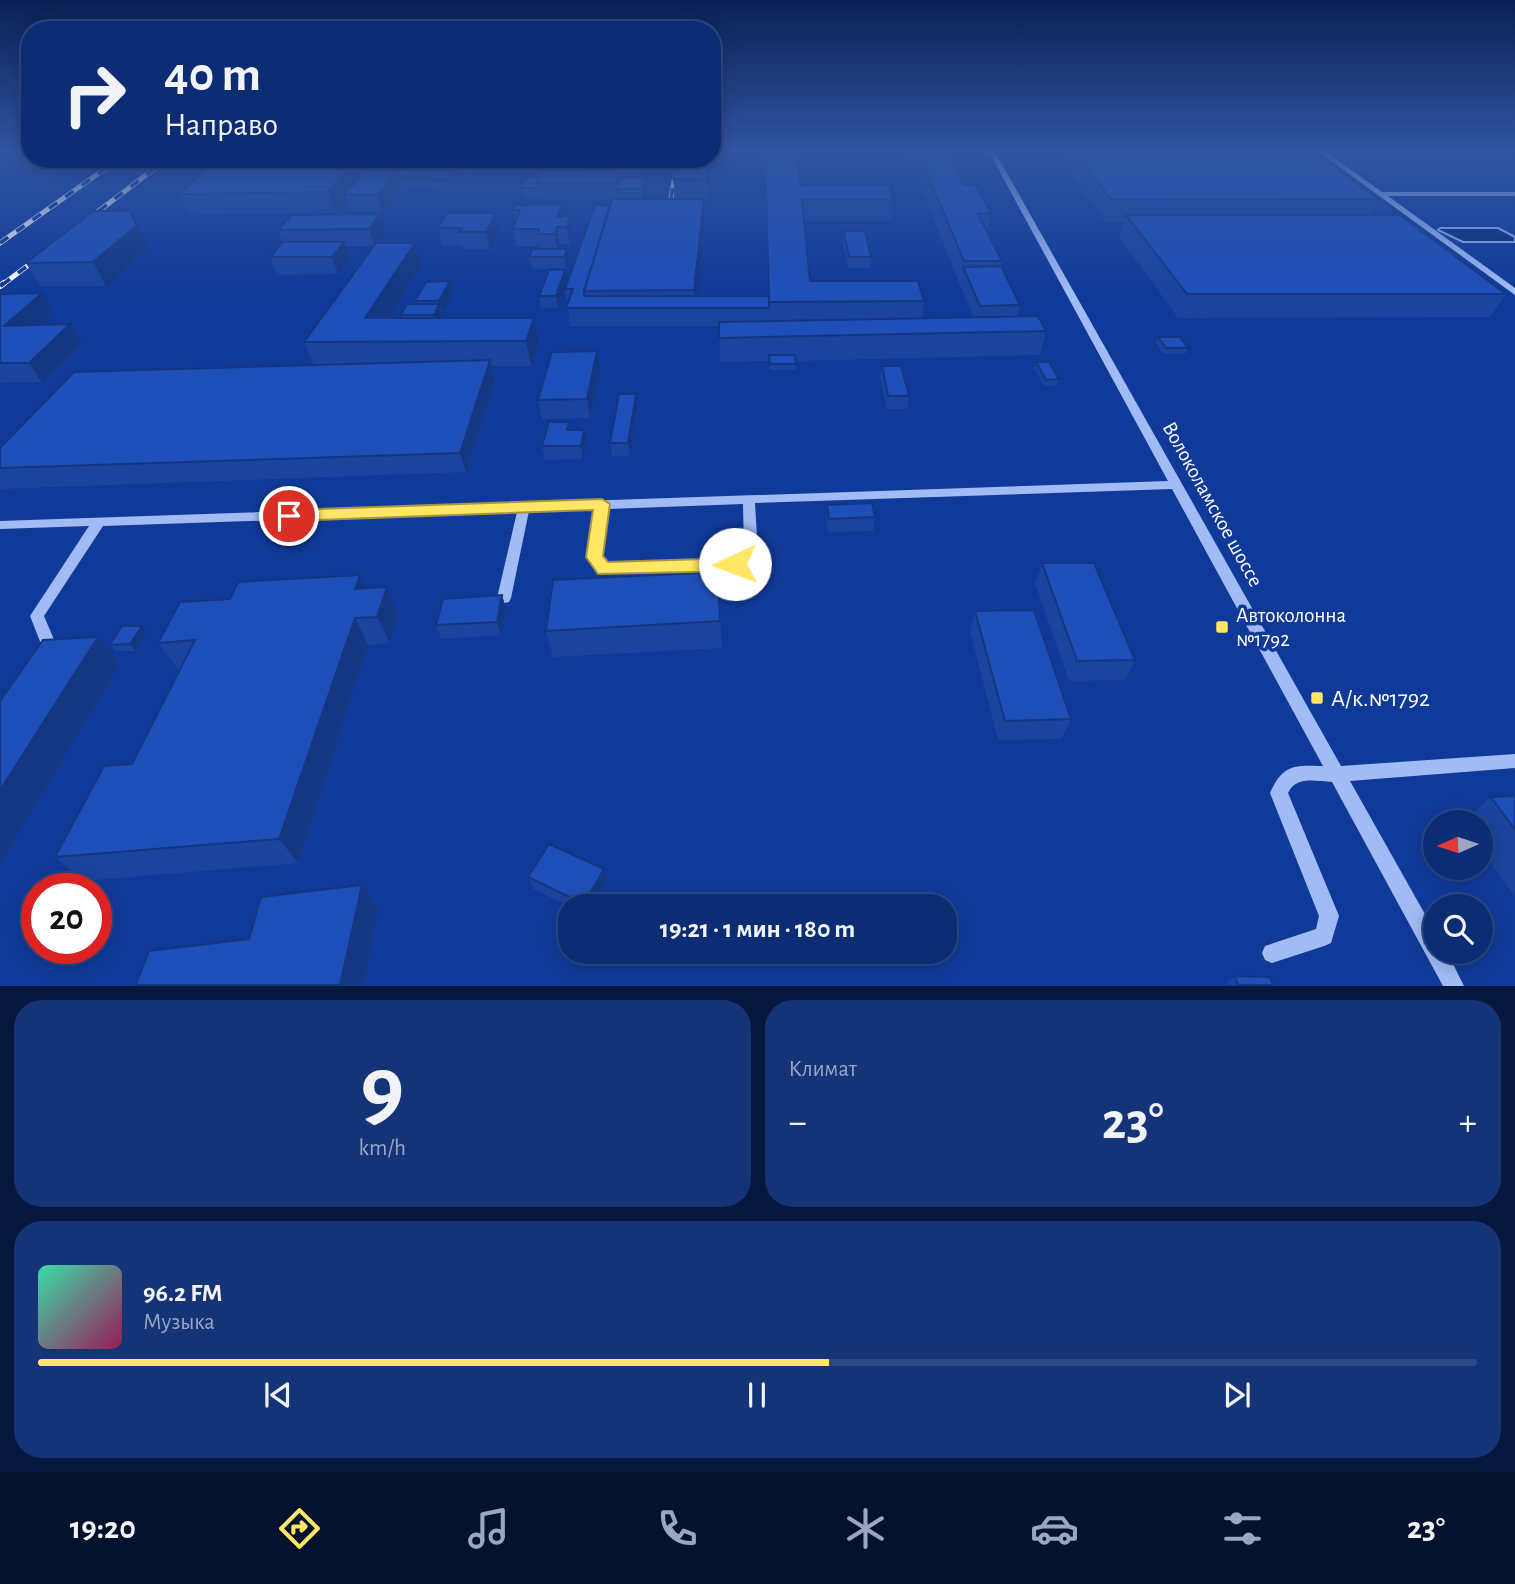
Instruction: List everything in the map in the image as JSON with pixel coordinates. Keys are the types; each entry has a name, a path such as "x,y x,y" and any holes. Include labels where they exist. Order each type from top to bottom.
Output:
{"street":[{"name":"Волоколамское шоссе","path":"1018,198 1423,931"},
{"path":"1386,198 1515,292"},
{"path":"0,525 1177,485"},
{"path":"602,504 595,557 604,569 735,564 751,554 749,498"},
{"path":"504,598 524,507"},
{"path":"37,670 51,649 37,616 99,522"},
{"path":"1272,953 1324,936 1329,916 1279,793 1286,779 1298,772 1335,774 1515,761"},
{"name":"Волоколамское шоссе","path":"1442,964 1454,985"}],"water":[{"path":"1498,228 1515,237 1515,242 1463,242 1438,230"}],"building":[{"path":"766,198 892,198 802,200 810,281 918,281 924,301 769,302"},
{"path":"937,198 983,198 991,213 978,214 1002,261 964,261"},
{"path":"1110,198 1378,199 1112,200"},
{"path":"612,199 704,199 694,290 584,291"},
{"path":"562,204 558,217 570,216 567,227 557,227 555,234 538,234 539,229 513,229 520,210 513,210 515,205"},
{"path":"595,205 610,205 584,296 769,296 769,308 566,308 573,289 565,289"},
{"path":"93,211 129,211 137,225 93,262 26,263"},
{"path":"447,213 496,213 486,232 459,232 462,228 438,228"},
{"path":"380,214 369,229 278,230 292,215"},
{"path":"1126,215 1400,215 1506,294 1187,294"},
{"path":"844,231 865,231 871,257 849,257"},
{"path":"283,242 344,242 332,257 270,257"},
{"path":"376,243 415,243 365,318 534,318 526,341 304,342"},
{"path":"533,249 567,249 564,257 529,257"},
{"path":"1001,266 1020,305 980,306 963,267"},
{"path":"549,270 565,270 556,296 539,296"},
{"path":"450,281 439,301 415,301 426,282"},
{"path":"42,293 4,326 70,324 29,363 0,363 0,294"},
{"path":"407,304 439,304 434,315 401,315"},
{"path":"1038,316 1046,331 719,338 719,322"},
{"path":"1158,337 1180,337 1188,348 1166,348"},
{"path":"597,351 587,399 538,400 552,352"},
{"path":"769,355 795,355 796,364 770,364"},
{"path":"490,360 460,453 0,468 0,448 74,372"},
{"path":"1036,362 1049,362 1059,379 1046,380"},
{"path":"882,366 901,366 909,396 888,396"},
{"path":"619,394 636,394 628,443 610,443"},
{"path":"549,422 569,422 567,430 584,430 581,446 542,446"},
{"path":"872,503 875,517 829,519 827,505"},
{"path":"1042,563 1094,563 1135,660 1077,661"},
{"path":"718,572 720,621 546,631 553,580"},
{"path":"360,575 355,589 387,587 377,617 355,618 279,839 55,857 104,766 132,764 195,640 158,643 180,602 230,599 238,582"},
{"path":"502,595 497,622 436,625 443,599"},
{"path":"1034,610 1071,719 1005,721 975,611"},
{"path":"122,626 142,626 130,644 110,645"},
{"path":"98,637 0,790 0,701 43,640"},
{"path":"1515,796 1515,830 1491,797"},
{"path":"549,844 604,869 590,894 563,894 528,877"},
{"path":"362,885 340,985 136,985 149,951 249,939 261,897"},
{"path":"1235,976 1270,977 1273,985 1238,985"}],"railway":[{"path":"0,243 64,198"},
{"path":"83,223 116,198"},
{"path":"2,285 42,255"},
{"path":"0,286 4,283"}],"place":[{"name":"Автоколонна №1792","path":"1222,627"},
{"name":"А/к.№1792","path":"1317,698"}],"route":[{"path":"289,516 602,504 595,557 604,569 735,564"}]}
